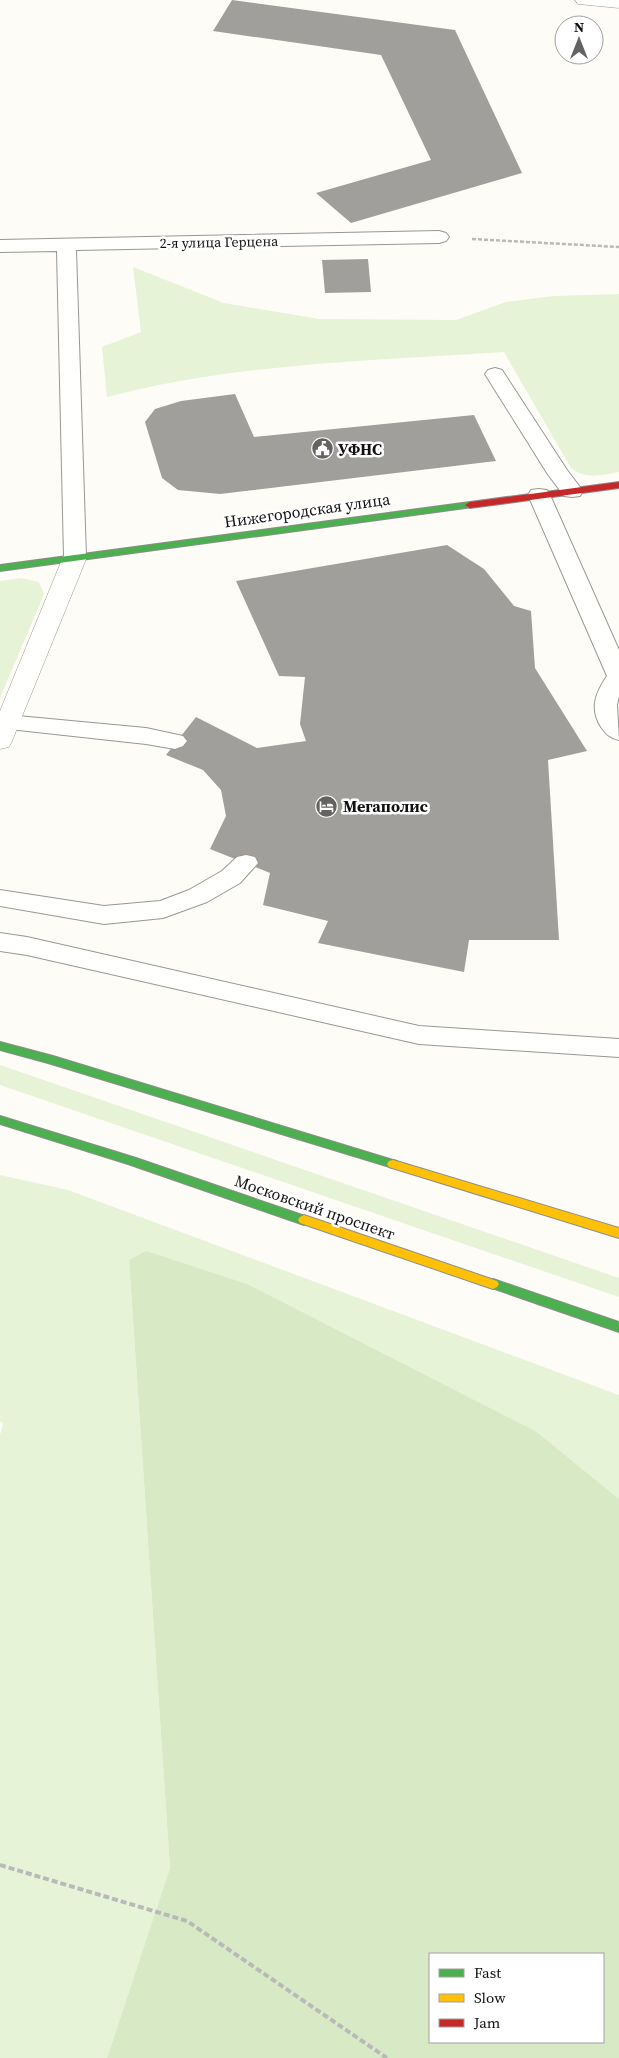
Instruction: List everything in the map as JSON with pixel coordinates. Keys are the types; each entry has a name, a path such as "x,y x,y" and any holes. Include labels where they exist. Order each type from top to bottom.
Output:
{"main road":[{"name":"Нижегородская улица","path":"0,568 619,485"},
{"path":"0,1046 49,1059 619,1233"},
{"name":"Московский проспект","path":"0,1120 141,1164 619,1327"}],"street":[{"path":"584,0 619,2"},
{"path":"4,732 75,557"}],"lane":[{"name":"2-я улица Герцена","path":"0,246 439,237"},
{"path":"66,245 75,557"},
{"path":"496,374 558,473 572,491"},
{"path":"539,495 619,676 607,692 605,710 613,728 619,733"},
{"path":"4,732 146,736 174,741"},
{"path":"0,898 104,915 162,909 198,896 231,877 246,864"},
{"path":"0,942 36,948 419,1035 619,1048"}],"path":[{"path":"439,237 619,247"},
{"path":"0,1864 187,1921 387,2058"}],"green space":[{"path":"133,267 224,303 319,319 456,320 506,302 554,296 619,294 619,472 588,475 571,468 504,352 354,361 254,370 156,386 107,397 102,347 141,332"},
{"path":"21,578 39,582 44,594 0,698 0,581"},
{"path":"0,1065 619,1278 619,1297 0,1085"},
{"path":"0,1175 68,1190 619,1395 619,1499 537,1432 129,1260 170,1868 107,2058 0,2058 0,1435 3,1423 0,1421"},
{"path":"146,1251 247,1284 537,1432 619,1499 619,2058 107,2058 170,1868 129,1260"}],"building":[{"path":"232,0 455,30 522,173 351,223 316,193 431,160 381,55 213,31"},
{"path":"368,259 371,292 325,293 322,260"},
{"name":"УФНС","path":"235,394 254,437 474,415 496,461 220,494 178,490 162,478 145,422 155,409 181,401"},
{"path":"447,545 484,569 514,606 531,611 535,668 587,751 548,760 559,940 469,940 464,972 318,943 328,921 263,905 270,873 210,849 226,816 221,790 203,770 166,755 196,717 257,748 306,741 300,724 305,677 279,676 236,581"}],"traffic: fast":[{"path":"0,568 470,505"},
{"path":"0,1046 49,1059 393,1164"},
{"path":"0,1120 132,1161 304,1220"},
{"path":"493,1284 619,1327"}],"traffic: slow":[{"path":"393,1164 619,1233"},
{"path":"304,1220 493,1284"}],"traffic: jam":[{"path":"470,505 619,485"}],"place":[{"name":"УФНС","path":"322,449"},
{"name":"Мегаполис","path":"327,806"}]}
